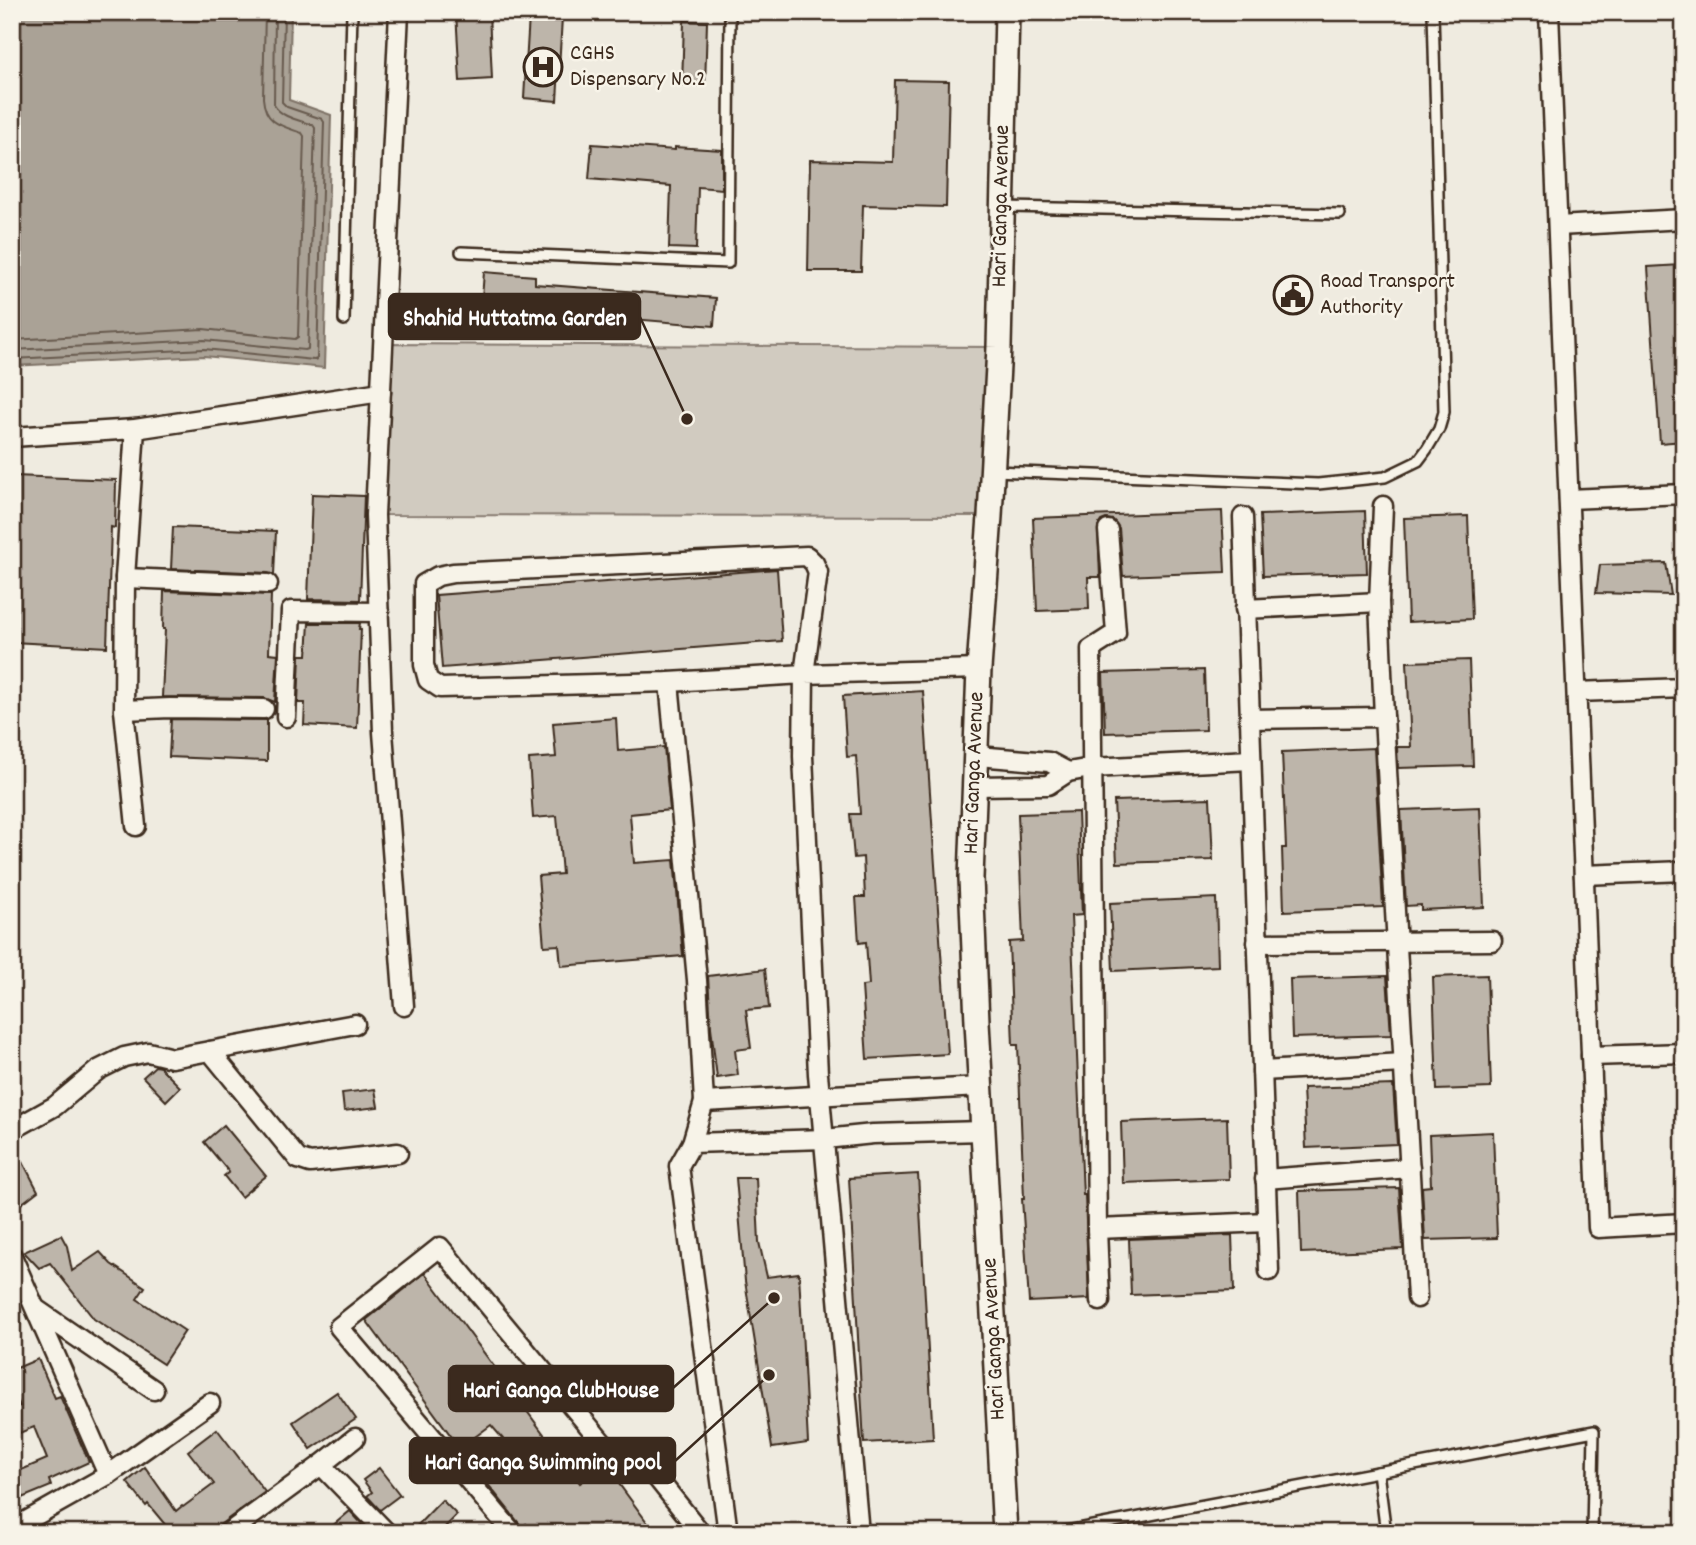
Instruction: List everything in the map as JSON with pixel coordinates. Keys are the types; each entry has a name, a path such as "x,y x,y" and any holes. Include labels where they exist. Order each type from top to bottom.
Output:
{"street":[{"path":"399,12 375,515 383,732 404,1006"},
{"name":"Hari Ganga Avenue","path":"1005,1533 971,878 979,669 999,347 1007,12"},
{"path":"1549,12 1598,1228 1684,1223"},
{"path":"1558,226 1684,219"},
{"path":"12,437 135,429 381,391"},
{"path":"135,429 125,578 124,710 136,826"},
{"path":"1569,499 1684,494"},
{"path":"1383,506 1379,602 1417,1298"},
{"path":"1243,517 1269,1272"},
{"path":"1100,1301 1091,649 1116,633 1108,530"},
{"path":"859,1533 820,1097 803,756 804,674 818,572 814,563 807,556 453,573 438,576 424,584 424,665 428,680 440,688 669,682 804,674 979,669"},
{"path":"125,578 268,584"},
{"path":"1245,609 1379,602"},
{"path":"286,717 291,611 379,612"},
{"path":"669,682 697,980 704,1102 692,1143 679,1166 728,1533"},
{"path":"1577,692 1684,688"},
{"path":"124,710 264,709"},
{"path":"1249,719 1384,718"},
{"path":"977,756 1049,762 1068,772"},
{"path":"976,786 1048,785 1068,772 1091,768 1251,760"},
{"path":"1584,875 1684,872"},
{"path":"1257,943 1492,940"},
{"path":"12,1130 55,1107 98,1070 124,1057 148,1052 172,1058 355,1024"},
{"path":"210,1051 298,1159 310,1163 398,1153"},
{"path":"1591,1056 1684,1053"},
{"path":"1262,1071 1403,1063"},
{"path":"704,1102 981,1087"},
{"path":"692,1143 983,1131"},
{"path":"1265,1179 1409,1168"},
{"path":"1097,1229 1267,1222"},
{"path":"513,1533 339,1326 440,1247 621,1465 637,1453 701,1533"},
{"path":"12,1255 108,1475"},
{"path":"35,1308 154,1390"},
{"path":"12,1529 108,1475 210,1403"},
{"path":"229,1533 355,1438"},
{"path":"321,1465 387,1533"}],"lane":[{"path":"344,320 352,12"},
{"path":"461,252 729,263 730,12"},
{"path":"993,471 1318,484 1385,477 1418,461 1439,429 1444,412 1433,12"},
{"path":"1002,207 1340,214"},
{"path":"1056,1533 1594,1431 1592,1533"},
{"path":"1378,1472 1386,1533"}],"shaded area":[{"path":"383,344 999,347 990,516 375,515"}],"water":[{"path":"12,12 291,12 289,100 331,115 324,368 204,356 12,366"}],"building":[{"path":"456,12 489,12 492,79 460,81"},
{"path":"529,16 562,18 557,101 524,98"},
{"path":"684,21 707,22 705,86 682,85"},
{"path":"895,80 949,81 946,207 863,205 861,271 808,271 810,160 893,162"},
{"path":"592,144 675,150 675,147 722,150 722,189 698,187 696,249 669,248 671,186 589,179"},
{"path":"1681,265 1684,302 1684,441 1660,443 1648,267"},
{"path":"484,272 535,276 535,284 716,298 714,326 633,319 632,322 565,317 566,305 482,298"},
{"path":"14,476 116,480 115,528 111,527 107,647 12,642"},
{"path":"312,494 364,496 360,600 308,599"},
{"path":"1222,511 1225,572 1123,576 1119,528 1113,520 1106,519 1098,526 1100,577 1088,577 1089,609 1037,611 1033,518"},
{"path":"1365,511 1367,573 1263,576 1260,515"},
{"path":"1468,516 1472,619 1408,622 1404,518"},
{"path":"173,527 276,531 274,575 171,569"},
{"path":"1666,563 1671,595 1596,593 1600,565"},
{"path":"777,569 782,641 442,668 436,595"},
{"path":"164,591 271,595 269,653 278,654 275,702 264,698 162,697"},
{"path":"309,623 360,623 357,728 304,725 305,703 298,703 300,655 307,655"},
{"path":"1469,660 1473,766 1398,768 1397,747 1411,747 1407,662"},
{"path":"1204,670 1206,730 1105,733 1103,673"},
{"path":"923,691 948,1054 867,1059 862,986 869,985 866,942 859,943 856,897 865,897 863,857 854,858 850,814 860,814 856,756 847,757 843,696"},
{"path":"616,718 618,751 664,747 670,810 630,814 634,863 674,860 683,956 561,966 559,945 544,946 538,876 562,874 557,816 533,818 529,759 556,757 553,723"},
{"path":"171,719 267,720 267,761 169,757"},
{"path":"1374,748 1383,907 1284,911 1282,848 1286,848 1282,752"},
{"path":"1210,798 1213,860 1117,863 1114,801"},
{"path":"1480,807 1484,907 1421,910 1421,905 1406,906 1401,810"},
{"path":"1078,812 1082,915 1071,916 1089,1299 1029,1302 1022,1199 1018,1045 1013,1045 1009,942 1023,941 1018,814"},
{"path":"1216,898 1218,966 1113,971 1110,903"},
{"path":"765,969 769,1008 746,1010 751,1048 735,1050 738,1075 717,1078 708,976"},
{"path":"1487,975 1491,1088 1437,1090 1433,977"},
{"path":"1387,976 1391,1035 1292,1038 1290,979"},
{"path":"155,1066 160,1067 180,1087 166,1101 143,1077"},
{"path":"1393,1085 1397,1144 1306,1148 1303,1088"},
{"path":"375,1089 378,1107 344,1111 342,1093"},
{"path":"1227,1118 1229,1179 1123,1183 1121,1122"},
{"path":"224,1125 266,1176 241,1197 224,1176 229,1172 204,1142"},
{"path":"1493,1132 1497,1238 1425,1240 1422,1187 1431,1186 1429,1135"},
{"path":"12,1141 38,1191 12,1211"},
{"path":"918,1174 933,1439 864,1443 849,1178"},
{"path":"736,1178 756,1178 759,1242 767,1277 799,1273 808,1443 772,1448 745,1281"},
{"path":"1399,1188 1403,1249 1301,1253 1299,1191"},
{"path":"61,1235 67,1246 72,1271 100,1252 111,1264 145,1287 137,1299 185,1331 163,1364 94,1319 50,1263 39,1268 24,1252"},
{"path":"1232,1235 1234,1291 1131,1295 1129,1239"},
{"path":"425,1273 580,1483 605,1465 655,1533 533,1533 526,1524 522,1527 475,1468 503,1439 491,1425 460,1448 366,1320"},
{"path":"38,1359 55,1398 60,1396 89,1462 49,1480 51,1486 12,1502 12,1474 47,1459 34,1427 12,1436 12,1409 20,1406 12,1389 12,1370"},
{"path":"337,1392 356,1419 311,1449 293,1422"},
{"path":"217,1429 265,1492 221,1524 213,1533 172,1533 127,1482 145,1467 176,1511 183,1507 214,1484 188,1451"},
{"path":"379,1468 400,1495 380,1510 367,1496 372,1492 363,1480"},
{"path":"442,1500 457,1515 439,1533 410,1533"},
{"path":"350,1511 367,1533 324,1533"}],"place":[{"name":"CGHS Dispensary No.2","path":"543,67"},
{"name":"Road Transport Authority","path":"1293,295"},
{"name":"Shahid Huttatma Garden","path":"687,419"},
{"name":"Hari Ganga ClubHouse","path":"774,1298"},
{"name":"Hari Ganga Swimming pool","path":"769,1375"}]}
